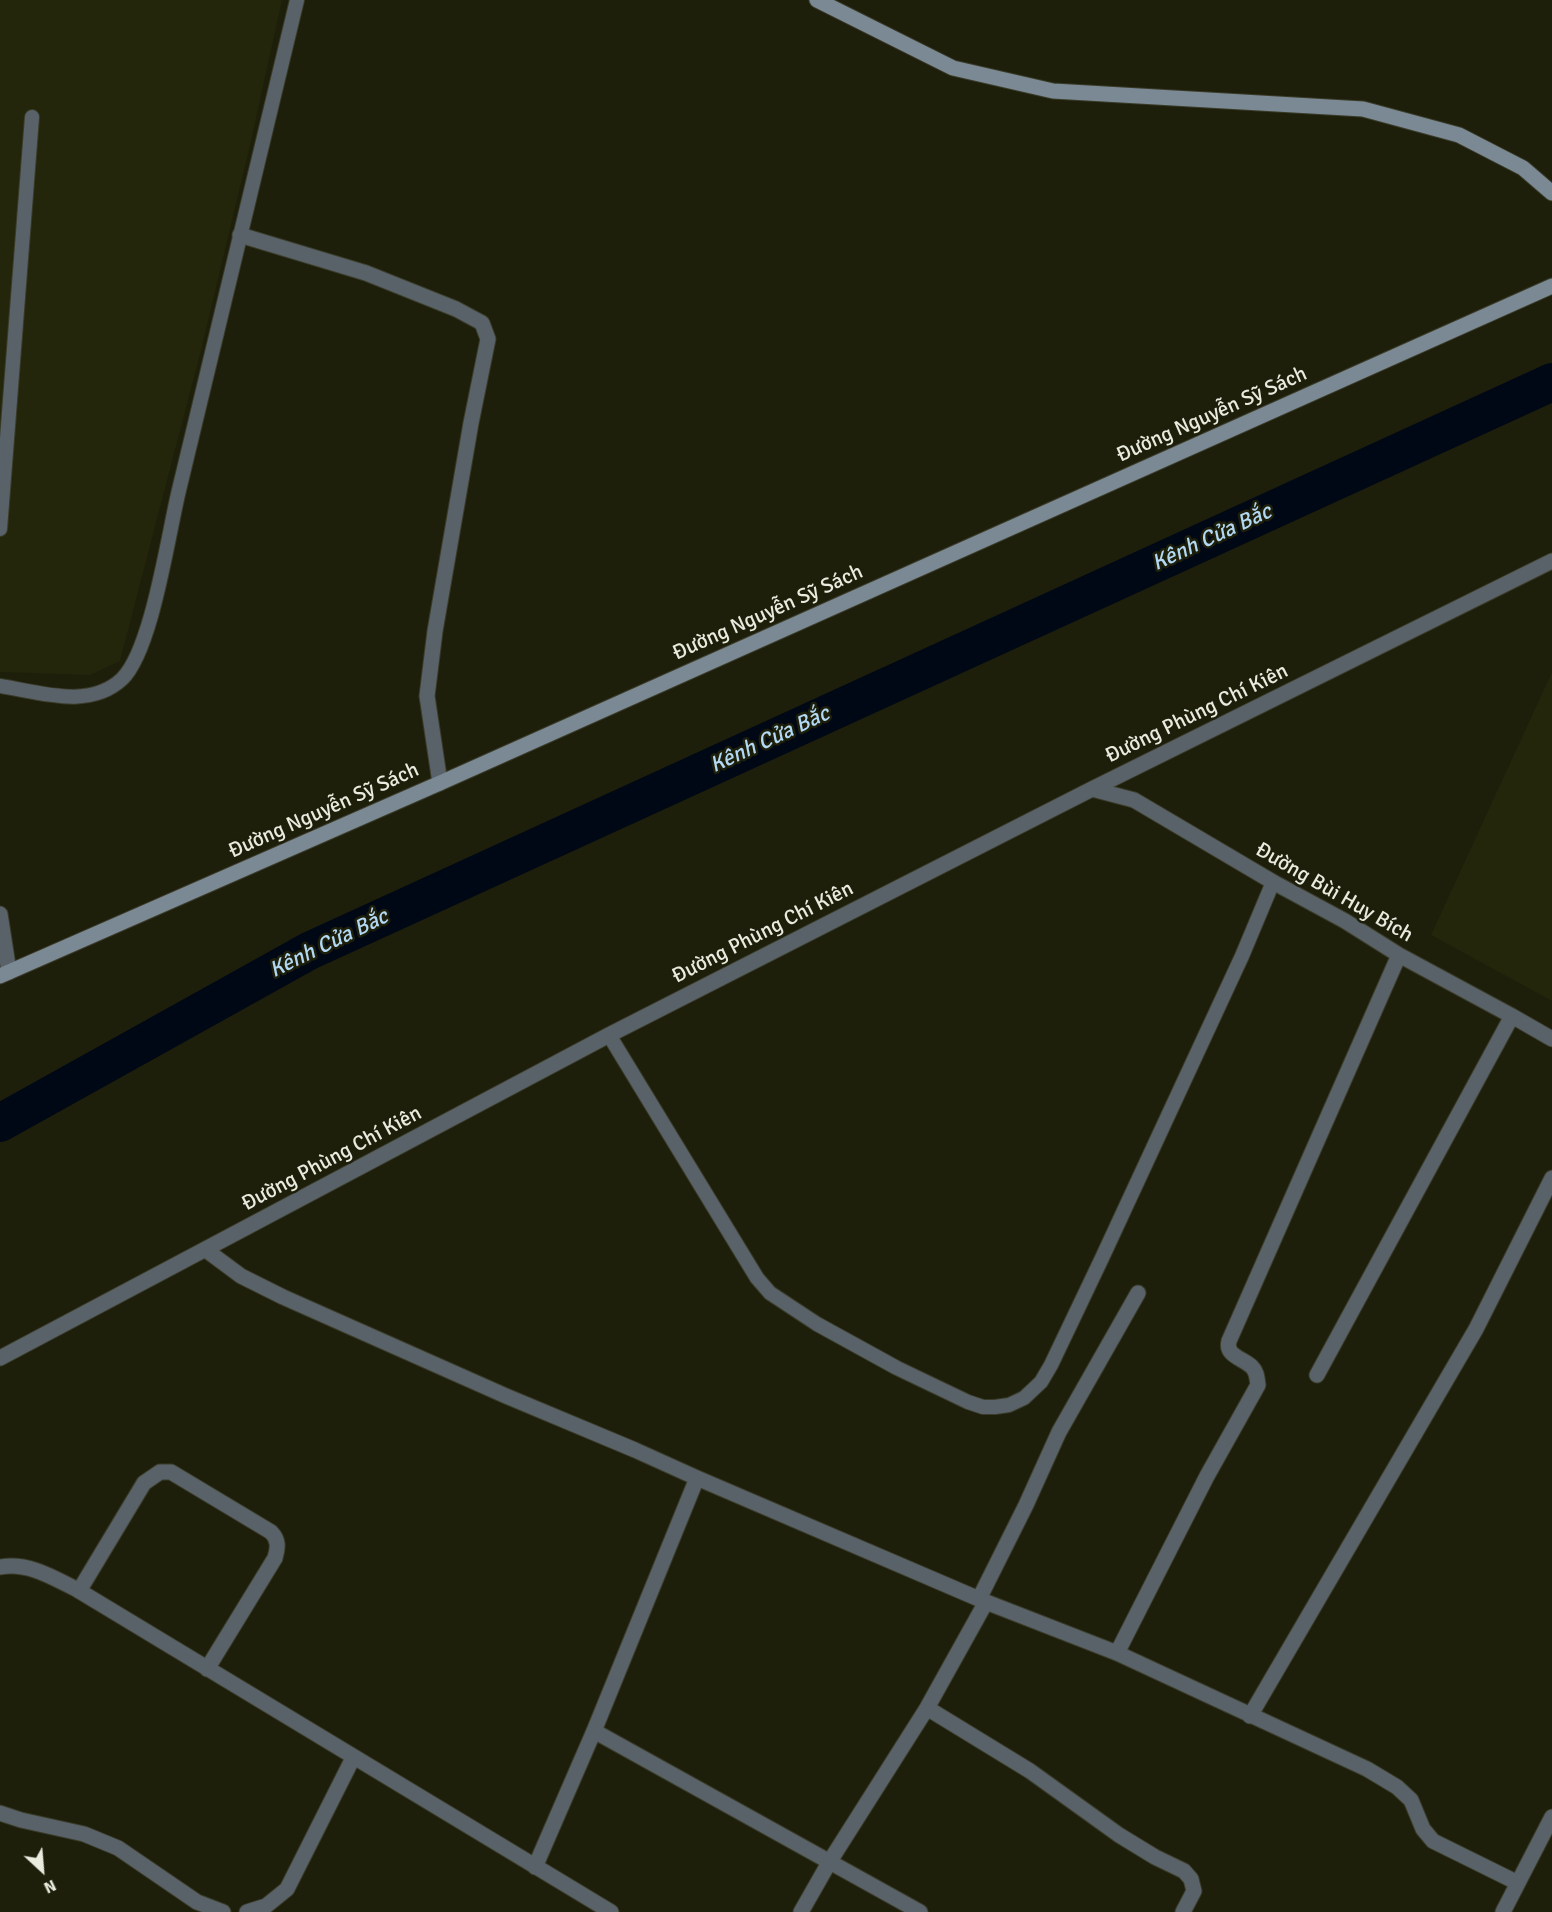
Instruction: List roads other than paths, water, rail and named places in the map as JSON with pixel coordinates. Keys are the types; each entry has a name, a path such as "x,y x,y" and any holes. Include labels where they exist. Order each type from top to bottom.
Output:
{"main road":[{"path":"817,0 953,68 1053,91 1363,109 1459,135 1523,168 1552,193"},
{"name":"Đường Nguyễn Sỹ Sách","path":"4,974 441,783 1552,286"}],"street":[{"path":"240,235 366,273 456,309 482,323 486,330 488,339 436,620 427,696 441,783"},
{"name":"Đường Phùng Chí Kiên","path":"0,1358 609,1035 1092,789 1552,561"},
{"name":"Đường Bùi Huy Bích","path":"1092,789 1134,800 1273,882 1345,921 1399,956 1552,1039"},
{"path":"0,914 4,974"},
{"path":"1117,1653 1207,1476 1258,1385 1253,1368 1229,1352 1228,1341 1399,956"},
{"path":"1317,1375 1512,1016"},
{"path":"1250,1716 1476,1329 1552,1178"},
{"path":"206,1250 241,1276 283,1297 697,1478 983,1600 1117,1653 1366,1769 1397,1787 1411,1800 1423,1829 1433,1842 1518,1882"},
{"path":"801,1912 830,1861 927,1708 983,1600 1059,1432 1138,1293"},
{"path":"80,1591 144,1483 160,1473 171,1472 271,1532 278,1548 275,1557 207,1669"},
{"path":"535,1867 594,1731 697,1478"},
{"path":"0,1567 20,1566 37,1569 80,1591 611,1912"},
{"path":"927,1708 1030,1771 1119,1835 1155,1857 1184,1871 1191,1879 1194,1891 1183,1912"},
{"path":"594,1731 920,1912"},
{"path":"247,1912 266,1906 287,1889 353,1758"},
{"path":"0,1813 84,1834 118,1848 197,1902 223,1912"},
{"path":"1503,1912 1552,1817"}],"lane":[{"path":"0,686 73,698 94,695 115,685 132,666 138,655 152,611 177,496 297,0"},
{"path":"0,529 3,431 32,117"},
{"path":"609,1035 757,1278 770,1293 817,1323 897,1368 968,1402 983,1407 1009,1405 1024,1398 1041,1382 1051,1365 1242,956 1273,882"}],"waterway":[{"name":"Kênh Cửa Bắc","path":"0,1123 309,951 1552,382"}]}
